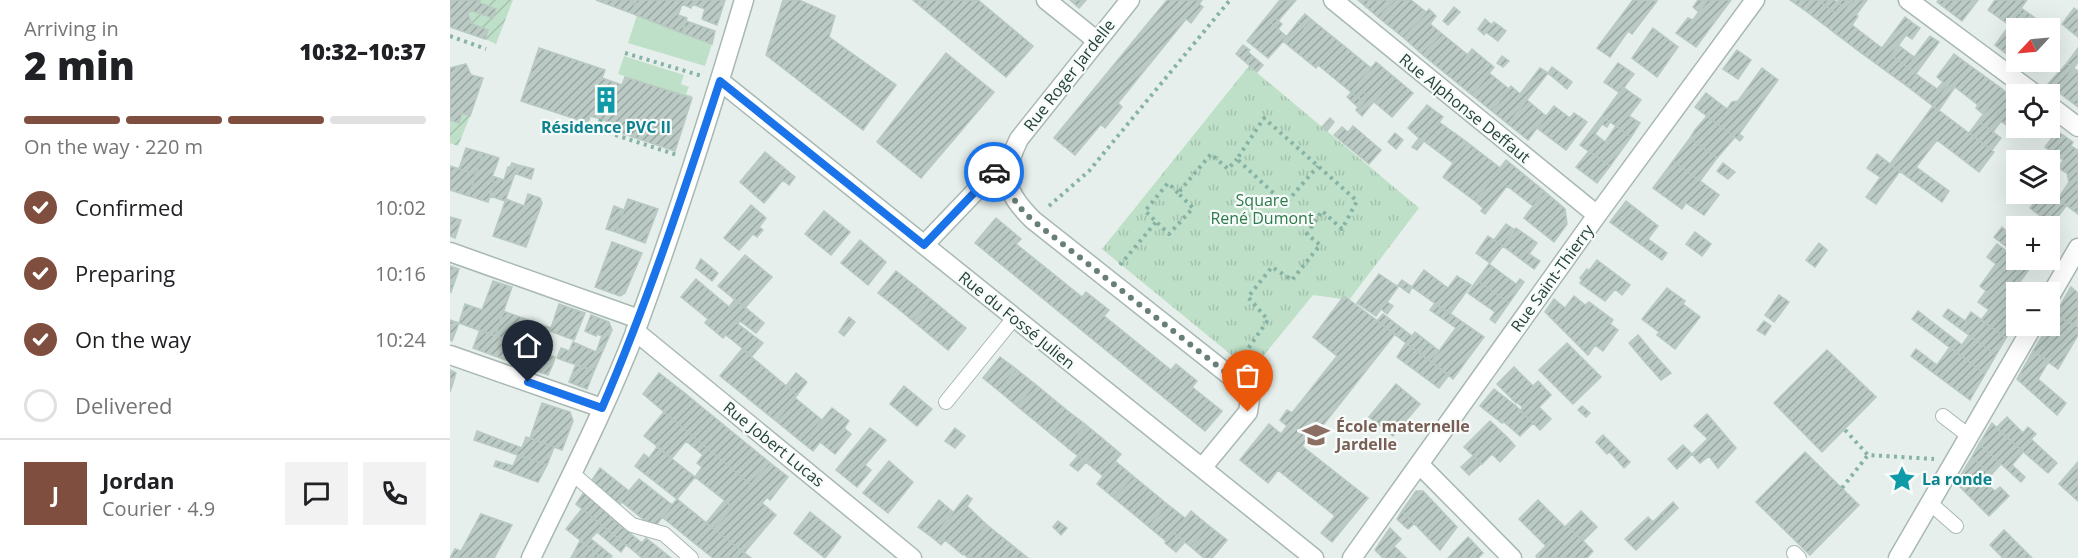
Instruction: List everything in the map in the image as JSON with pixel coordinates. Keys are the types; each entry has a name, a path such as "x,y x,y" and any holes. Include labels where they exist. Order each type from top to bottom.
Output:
{"street":[{"path":"531,558 602,408 637,325 694,160 711,78 744,0"},
{"path":"1046,0 1096,40"},
{"name":"Rue Roger Jardelle","path":"1130,0 1019,138 1012,153 1007,174 1009,189 1016,203 1036,223 1243,386 1250,399 1248,412 1202,468"},
{"name":"Rue Alphonse Deffaut","path":"1333,0 1597,215"},
{"name":"Rue Saint-Thierry","path":"1352,558 1597,215 1755,0"},
{"path":"1908,0 2021,84"},
{"name":"Rue du Fossé Julien","path":"711,78 924,245 1314,558"},
{"path":"2060,113 2078,127"},
{"name":"Rue Roger Jardelle","path":"924,245 1012,153"},
{"path":"2060,288 2071,277 2078,248"},
{"name":"Rue Jobert Lucas","path":"450,252 637,325 912,558"},
{"path":"1898,558 2027,336"},
{"path":"450,355 602,408"},
{"path":"1419,464 1512,558"}],"lane":[{"path":"946,402 1014,318"},
{"path":"1943,416 1969,436"},
{"path":"572,473 632,525 664,534 691,558"},
{"path":"1930,503 1956,526"}],"path":[{"path":"1036,223 1049,205 1089,171 1230,0"},
{"path":"450,36 486,49"},
{"path":"625,53 711,78"},
{"path":"1178,193 1211,154 1228,169 1264,118 1357,201 1342,229 1322,211 1307,234 1320,245 1292,280 1272,267 1248,297 1268,320 1230,376"},
{"path":"601,119 597,129 694,160"},
{"path":"1237,159 1286,204 1318,166"},
{"path":"1168,183 1178,193 1193,208 1169,234 1145,212 1168,183"},
{"path":"1109,280 1156,222"},
{"path":"1845,430 1868,455 1935,459 1950,469"},
{"path":"1842,488 1868,455"}],"green space":[{"path":"479,0 513,0 496,44 485,39 488,30 472,24 468,14 469,10 492,18 496,9 480,3"},
{"path":"637,15 712,44 705,66 628,43"},
{"path":"624,56 684,75 681,84 689,87 686,94 692,98 618,74"},
{"name":"Square René Dumont","path":"1249,66 1419,208 1349,300 1345,296 1342,299 1313,295 1251,371 1102,249"},
{"path":"462,113 470,116 458,146 450,143 450,120 459,123"}],"building":[{"path":"450,0 479,0 480,3 496,9 493,18 469,10 468,14 472,24 488,30 485,39 450,27"},
{"path":"596,0 637,0 631,13"},
{"path":"637,0 694,0 691,8 682,4 678,15 687,18 682,33 631,13"},
{"path":"694,0 725,0 717,25 702,19 705,9 692,4"},
{"path":"783,0 799,0 835,16 829,37 896,85 863,130 766,55"},
{"path":"913,0 978,0 1033,46 1006,77"},
{"path":"1070,0 1086,0 1079,8"},
{"path":"1167,0 1202,0 1199,4 1203,7 1191,23 1186,19 1118,103 1122,107 1105,128 1101,124 1075,155 1054,138"},
{"path":"1280,0 1296,0 1278,21 1274,17 1270,22 1287,37 1268,58 1247,41"},
{"path":"1358,0 1394,0 1379,18"},
{"path":"1394,0 1411,0 1426,12 1404,38 1379,18"},
{"path":"1633,0 1657,1 1632,34 1628,31 1610,57 1597,48"},
{"path":"1698,0 1708,0 1699,12 1693,7"},
{"path":"1707,0 1731,0 1696,47 1676,33 1688,18 1693,20"},
{"path":"1790,0 1814,0 1806,11"},
{"path":"1814,0 1818,0 1835,13 1841,5 1837,2 1839,0 1853,0 1831,30 1806,11"},
{"path":"1818,0 1834,0 1841,5 1835,13"},
{"path":"1853,0 1867,0 1852,25 1866,36 1856,49 1831,30"},
{"path":"1939,0 1978,0 1962,21 1937,2"},
{"path":"1995,0 2010,0 1998,17 1988,10"},
{"path":"2010,0 2027,0 2014,18 2006,18 2006,23 1998,17"},
{"path":"1454,7 1460,12 1448,25 1443,21"},
{"path":"2021,8 2035,18 2027,18 2019,12"},
{"path":"2074,8 2078,11 2078,37 2062,24"},
{"path":"1429,9 1436,16 1430,24 1441,33 1423,55 1404,38"},
{"path":"2019,12 2027,18 2015,18"},
{"path":"1305,14 1312,20 1305,28 1298,22"},
{"path":"1274,17 1282,24 1278,29 1270,22"},
{"path":"1905,17 1914,24 1882,68 1856,49 1866,36 1882,48"},
{"path":"1485,19 1492,25 1484,35 1478,29"},
{"path":"1312,20 1338,41 1316,68 1290,47"},
{"path":"686,21 715,31 712,44 682,33"},
{"path":"1298,22 1305,28 1290,47 1283,41"},
{"path":"1494,22 1506,31 1498,41 1486,32"},
{"path":"1914,24 1920,28 1912,39 1906,35"},
{"path":"1653,28 1678,47 1657,77 1632,58"},
{"path":"2006,30 2006,53 1995,45"},
{"path":"1441,33 1468,55 1450,77 1423,55"},
{"path":"1930,36 1939,42 1907,86 1882,68 1891,55 1910,69 1912,60"},
{"path":"1338,41 1371,68 1351,92 1318,65"},
{"path":"1243,45 1263,65 1257,72 1236,54"},
{"path":"1898,45 1914,57 1910,69 1891,55"},
{"name":"Résidence PVC II","path":"539,48 605,70 602,78 622,85 625,77 692,98 675,151 609,129 611,123 601,119 590,116 588,123 521,101"},
{"path":"2078,48 2078,62 2074,68 2067,63"},
{"path":"1472,49 1494,67 1472,95 1450,77"},
{"path":"1737,50 1751,60 1738,79 1723,69"},
{"path":"946,53 994,92 921,178 877,142"},
{"path":"1954,54 1965,62 1933,106 1907,86 1916,74 1937,89 1943,82 1937,77"},
{"path":"1502,56 1509,61 1503,67 1497,63"},
{"path":"1376,62 1394,77 1362,116 1356,110 1368,96 1362,91 1357,97 1351,93"},
{"path":"1965,62 2002,89 1983,114 1976,108 1978,105 1955,87 1939,110 1933,106"},
{"path":"1618,63 1634,74 1620,93 1604,82"},
{"path":"2067,63 2074,68 2060,87 2060,84 2048,84 2060,72"},
{"path":"466,64 471,75 483,78 470,116 462,113 459,123 450,120 450,68"},
{"path":"1552,67 1572,82 1567,89 1548,73"},
{"path":"1540,68 1548,73 1508,124 1492,111 1511,86 1520,94"},
{"path":"1762,68 1778,80 1739,134 1743,137 1740,141 1695,107 1706,93 1727,109 1732,102 1738,101"},
{"path":"2073,68 2078,71 2078,107 2060,93 2060,87"},
{"path":"1489,73 1509,89 1492,111 1472,95"},
{"path":"1394,77 1413,93 1392,117 1374,102"},
{"path":"1623,87 1641,100 1629,116 1640,123 1631,137 1602,116"},
{"path":"2002,89 2006,92 2006,125 2001,121 1993,132 1978,121"},
{"path":"1362,91 1368,96 1364,102 1357,96"},
{"path":"1351,93 1364,102 1359,108 1347,97"},
{"path":"1527,100 1546,116 1528,140 1508,124"},
{"path":"1427,105 1443,117 1417,150 1412,147 1419,138 1408,128"},
{"path":"1554,106 1570,118 1574,113 1587,122 1566,150 1537,128"},
{"path":"1933,106 1994,152 1979,172 1937,140 1916,167 1949,191 1942,202 1890,164"},
{"path":"1602,116 1610,122 1607,127 1602,124 1595,134 1605,142 1616,126 1631,137 1610,166 1580,145"},
{"path":"1707,116 1735,137 1717,158 1690,138"},
{"path":"1330,118 1334,122 1327,131 1322,127"},
{"path":"1978,121 2001,138 1992,150 1969,133"},
{"path":"1439,122 1468,143 1453,163 1424,141"},
{"path":"1353,126 1381,150 1369,164 1341,141"},
{"path":"1342,127 1348,132 1341,141 1334,135"},
{"path":"1395,133 1403,140 1396,149 1388,142"},
{"path":"2060,133 2073,142 2071,146 2078,150 2078,214 2060,200 2060,196 2069,182 2067,173 2060,169 2063,160 2060,158 2060,150 2049,150 2045,147 2052,138 2060,138"},
{"path":"1690,138 1717,158 1700,181 1673,161"},
{"path":"1468,143 1500,168 1475,201 1443,177"},
{"path":"466,148 483,153 476,174 459,169"},
{"path":"1589,151 1610,166 1597,183 1576,167"},
{"path":"765,152 795,177 789,185 783,180 764,203 740,182"},
{"path":"483,153 499,158 491,180 495,182 488,202 469,196"},
{"path":"1877,154 1890,164 1880,177 1867,168"},
{"path":"1506,160 1544,191 1533,206 1507,186 1485,214 1481,211 1483,208 1475,201"},
{"path":"1673,161 1719,195 1704,215 1686,203 1682,209 1653,188"},
{"path":"512,163 518,165 505,201 490,196 495,182 491,180 492,176 504,180 508,167"},
{"path":"1723,163 1735,172 1728,179 1717,171"},
{"path":"1890,164 1900,171 1876,204 1866,197"},
{"path":"518,165 534,169 531,179 514,173"},
{"path":"450,166 476,174 469,196 450,190"},
{"path":"1544,191 1565,209 1567,224 1554,242 1524,218"},
{"path":"528,194 540,198 542,203 526,247 493,236 506,199 524,206"},
{"path":"628,199 658,209 645,243 616,232"},
{"path":"1626,201 1658,226 1648,239 1667,253 1662,260 1610,222"},
{"path":"2060,201 2066,206 2059,216 2040,216 2030,208 2033,204 2060,204"},
{"path":"751,205 766,218 759,227 763,230 757,237 753,234 739,250 724,238"},
{"path":"614,206 624,210 616,232 606,229"},
{"path":"824,211 850,232 831,255 805,234"},
{"path":"450,217 461,220 455,238 450,236"},
{"path":"996,218 1021,239 1016,244 1082,297 1086,292 1109,310 1104,316 1171,370 1176,364 1197,381 1192,387 1222,411 1205,431 975,243"},
{"path":"1506,224 1515,230 1503,246 1494,240"},
{"path":"2002,227 2006,230 2006,246 1994,237"},
{"path":"1516,228 1537,243 1529,254 1540,261 1534,269 1503,246"},
{"path":"1695,232 1711,244 1702,256 1686,244"},
{"path":"1488,236 1503,246 1490,263 1476,253"},
{"path":"860,240 886,262 868,285 841,263"},
{"path":"612,242 642,253 625,293 620,296 595,287"},
{"path":"1819,243 1827,250 1815,267 1806,260"},
{"path":"1997,244 2006,251 2006,270 2029,270 2020,282 2006,282 2006,338 1981,320 1989,310 1978,302 1986,291 1980,286 1996,264 1987,257"},
{"path":"745,255 772,277 745,308 718,286"},
{"path":"701,259 718,273 712,281 696,268"},
{"path":"1597,260 1630,285 1622,295 1615,289 1605,301 1580,283 1582,280 1580,278"},
{"path":"1489,264 1516,284 1520,279 1524,282 1509,303 1477,280"},
{"path":"450,266 459,269 451,292 450,291"},
{"path":"1424,270 1448,288 1457,276 1471,285 1450,314 1412,287"},
{"path":"896,271 914,285 896,307 878,293"},
{"path":"1379,274 1398,287 1387,302 1393,306 1387,314 1381,309 1376,316 1357,303"},
{"path":"696,279 729,307 735,299 764,323 756,333 740,321 738,324 763,343 752,356 726,335 723,338 705,323 708,319 681,297"},
{"path":"1402,280 1412,287 1409,293 1398,285"},
{"path":"1477,280 1509,303 1495,323 1490,319 1495,312 1468,293"},
{"path":"493,281 512,287 495,336 459,323 465,304 482,310"},
{"path":"914,285 931,299 913,321 896,307"},
{"path":"2071,287 2078,293 2077,326 2060,318 2060,306"},
{"path":"1667,288 1685,301 1683,304 1700,317 1675,349 1657,335 1659,332 1642,319"},
{"path":"1779,295 1789,302 1774,322 1765,315"},
{"path":"1344,296 1395,334 1316,434 1314,432 1302,446 1368,498 1332,542 1321,533 1335,516 1278,470 1268,483 1240,460 1269,424 1281,434 1287,426 1280,420 1287,410 1292,413 1337,356 1313,337"},
{"path":"1574,296 1585,305 1589,302 1613,320 1610,324 1618,330 1603,351 1595,345 1588,355 1545,312 1554,299 1565,308"},
{"path":"931,299 949,314 931,336 913,321"},
{"path":"1435,303 1484,337 1453,379 1431,362 1456,328 1430,310"},
{"path":"559,304 585,313 574,340 550,331"},
{"path":"1948,309 1965,321 1971,312 2006,338 1996,355 1943,316"},
{"path":"503,311 551,328 542,353 495,336"},
{"path":"1918,311 1962,345 1969,335 1996,355 1985,374 1912,319"},
{"path":"949,314 966,328 948,350 931,336"},
{"path":"1383,314 1412,336 1415,332 1428,342 1419,353 1377,321"},
{"path":"591,315 609,322 612,330 594,371 565,361 573,342 596,352 602,336 585,331"},
{"path":"849,317 855,322 844,336 839,332"},
{"path":"2060,318 2078,327 2078,335 2058,369 2033,351 2042,336 2060,336"},
{"path":"450,320 459,323 452,341 450,340"},
{"path":"1764,321 1771,326 1765,335 1757,330"},
{"path":"480,330 510,341 503,359 473,348"},
{"path":"1638,335 1653,353 1644,361 1629,343"},
{"path":"510,341 555,357 553,364 539,358 534,370 503,359"},
{"path":"1428,342 1439,351 1431,362 1419,353"},
{"path":"1406,343 1449,375 1439,388 1397,357"},
{"path":"1567,343 1601,377 1573,404 1539,370"},
{"path":"1950,347 1985,374 1970,400 1911,356 1916,349 1937,365"},
{"path":"561,348 569,351 565,361 557,358"},
{"path":"742,349 797,395 776,421 720,376"},
{"path":"1827,350 1876,397 1822,452 1774,403"},
{"path":"2033,351 2049,361 2038,379 2066,403 2057,415 2017,379"},
{"path":"1653,353 1671,373 1661,380 1644,361"},
{"path":"1000,357 1016,369 999,391 983,378"},
{"path":"539,358 553,364 548,375 534,370"},
{"path":"576,364 594,371 587,389 569,382"},
{"path":"1514,367 1533,386 1538,381 1551,395 1528,418 1520,411 1523,408 1497,384"},
{"path":"1016,369 1035,384 1017,406 999,391"},
{"path":"450,370 456,373 450,392"},
{"path":"659,373 687,395 670,417 643,394"},
{"path":"796,373 807,382 797,395 786,386"},
{"path":"1035,384 1052,398 1034,420 1017,406"},
{"path":"1396,384 1420,404 1393,436 1369,417"},
{"path":"904,386 932,409 917,426 890,404"},
{"path":"1494,389 1533,423 1520,436 1480,406"},
{"path":"687,395 769,462 751,485 670,417"},
{"path":"795,398 822,420 803,443 776,421"},
{"path":"1052,398 1069,412 1051,434 1034,420"},
{"path":"542,403 570,412 573,421 562,450 530,438"},
{"path":"1582,406 1590,413 1586,417 1578,410"},
{"path":"1539,407 1551,419 1540,430 1528,418"},
{"path":"832,408 849,421 844,428 851,434 835,454 820,442 813,451 803,443"},
{"path":"664,412 751,485 733,507 695,477 702,467 697,463 703,455 686,441 672,458 644,436"},
{"path":"1069,412 1086,425 1068,448 1051,434"},
{"path":"1707,414 1719,428 1708,439 1694,426"},
{"path":"2007,417 2023,433 2028,427 2036,434 2031,439 2057,463 2048,473 1996,428"},
{"path":"1490,421 1508,438 1482,464 1464,447"},
{"path":"1992,423 2023,452 2012,465 2025,477 2021,482 1979,444"},
{"path":"1086,425 1103,439 1086,462 1068,448"},
{"path":"870,428 886,440 865,465 871,470 857,487 836,470"},
{"path":"955,428 965,436 955,448 945,441"},
{"path":"1719,428 1736,448 1718,468 1709,456 1700,463 1692,454"},
{"path":"477,431 522,448 526,437 554,447 547,465 474,440"},
{"path":"1603,435 1630,462 1624,468 1610,452 1607,454 1596,442"},
{"path":"1508,438 1515,446 1500,462 1492,454"},
{"path":"1103,439 1121,454 1103,476 1086,462"},
{"path":"1979,444 2001,464 1991,475 1972,457"},
{"path":"1683,445 1692,454 1677,469 1668,459"},
{"path":"657,447 695,477 677,499 635,466 644,454 649,458"},
{"path":"1805,452 1859,505 1810,555 1756,502"},
{"path":"518,455 547,465 538,482 494,466 496,461 513,466"},
{"path":"1078,456 1086,462 1078,471 1070,465"},
{"path":"1473,456 1481,464 1469,475 1461,467"},
{"path":"1972,457 1991,475 1984,482 1995,491 2000,487 2009,496 1989,516 1956,483"},
{"path":"889,461 913,482 888,513 863,493"},
{"path":"1115,461 1133,476 1114,498 1097,484"},
{"path":"769,462 788,477 770,500 767,497 762,503 776,515 744,553 714,529"},
{"path":"2078,462 2078,501 2059,484"},
{"path":"600,468 629,491 639,479 672,505 654,528 622,502 610,517 642,543 635,552 576,504"},
{"path":"1133,476 1150,490 1131,512 1114,498"},
{"path":"1150,490 1167,504 1149,527 1131,512"},
{"path":"1416,491 1423,491 1457,527 1440,550 1402,511"},
{"path":"967,495 972,499 967,506 987,525 963,555 945,540 941,545 933,538"},
{"path":"677,499 751,558 713,558 662,517"},
{"path":"939,500 953,512 933,538 918,527"},
{"path":"1538,500 1565,527 1546,546 1519,519"},
{"path":"724,501 733,507 714,529 706,523"},
{"path":"1673,502 1678,508 1668,518 1662,513"},
{"path":"1167,504 1185,518 1166,541 1149,527"},
{"path":"582,509 626,545 621,552 597,532 585,544 566,529"},
{"path":"1191,511 1208,525 1191,547 1174,533"},
{"path":"1402,511 1414,524 1408,529 1397,519"},
{"path":"1581,511 1597,527 1583,541 1567,525"},
{"path":"810,512 841,537 825,558 794,533"},
{"path":"1662,513 1668,518 1636,550 1625,539 1648,517 1653,522"},
{"path":"481,514 512,525 494,558 450,558 455,549 461,551"},
{"path":"1058,521 1067,528 1061,535 1053,527"},
{"path":"987,525 1028,558 968,558 964,554"},
{"path":"1208,525 1227,540 1212,558 1204,558 1191,547"},
{"path":"1567,525 1593,551 1587,558 1537,558 1536,556"},
{"path":"1390,528 1401,539 1394,546 1406,558 1383,558 1375,550"},
{"path":"2004,530 2032,558 2003,558 1990,545"},
{"path":"1174,533 1185,542 1176,552 1165,543"},
{"path":"1468,537 1483,553 1478,558 1448,558"},
{"path":"646,538 671,558 642,558 635,552"},
{"path":"591,539 612,556 602,558 585,544"},
{"path":"580,541 585,544 602,558 571,558"}],"way so far":[{"path":"994,172 1012,153 1007,174 1009,189 1016,203 1036,223 1243,386 1250,399 1248,412"}],"place":[{"name":"Résidence PVC II","path":"606,100"},
{"name":"École maternelle Jardelle","path":"1316,435"},
{"name":"La ronde","path":"1902,479"}],"route":[{"path":"528,382 602,408 635,331 679,208 720,81 924,245 994,172"}]}
